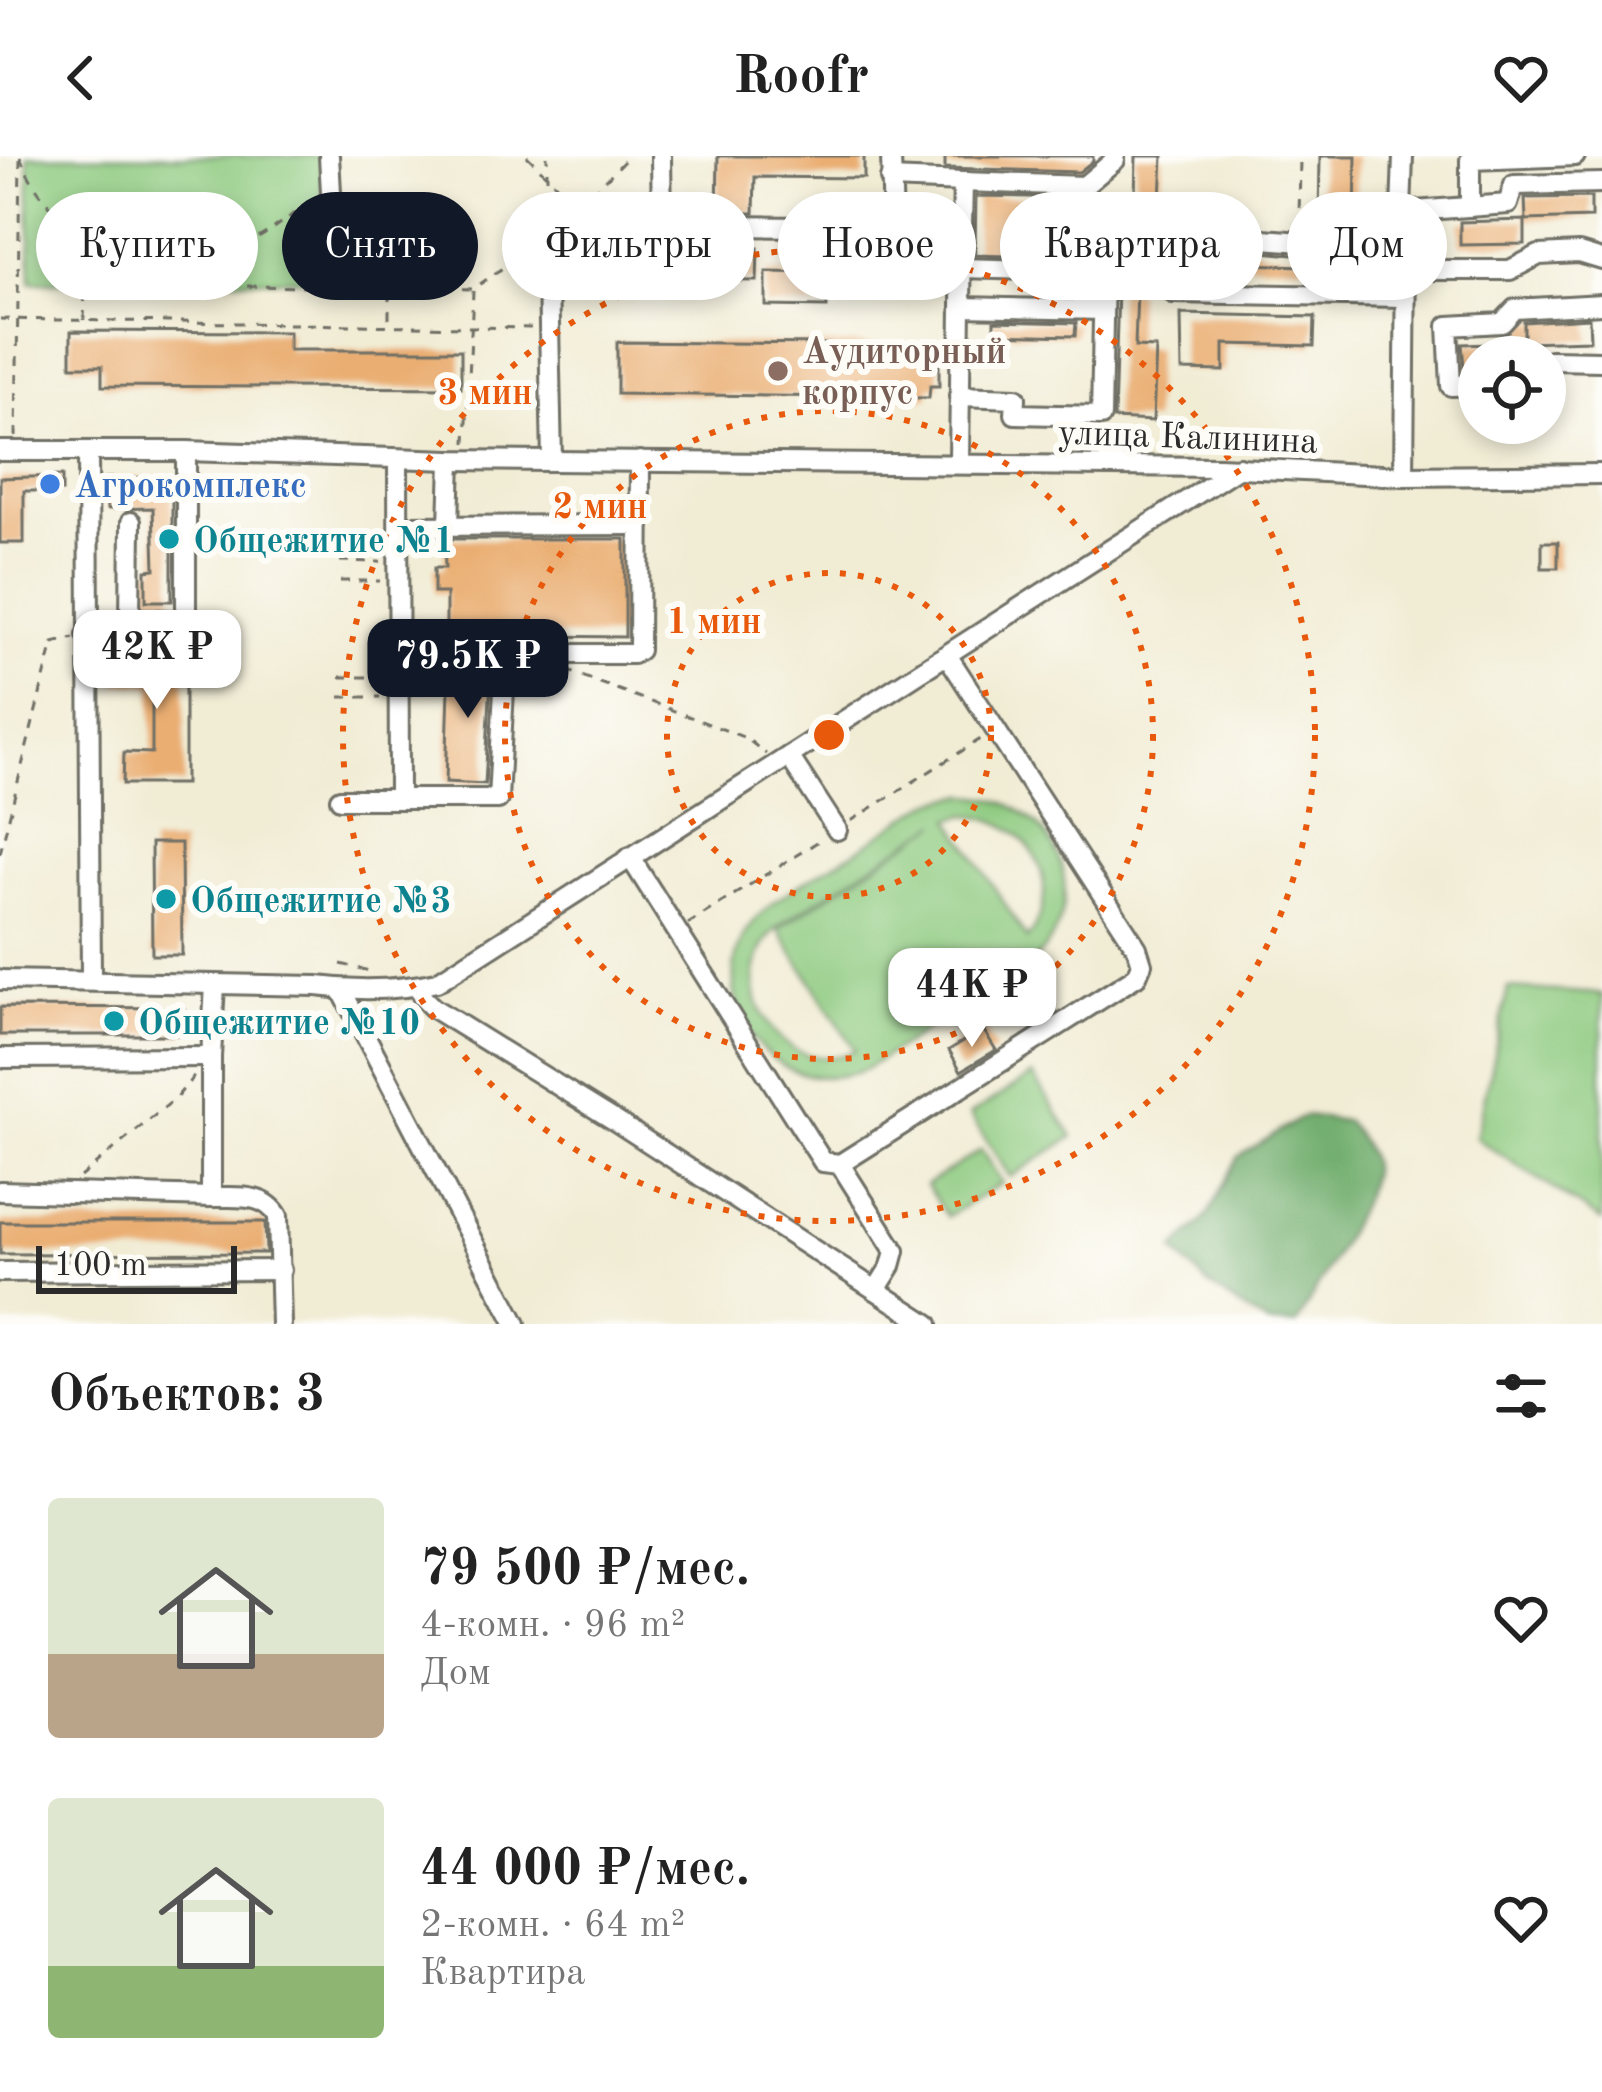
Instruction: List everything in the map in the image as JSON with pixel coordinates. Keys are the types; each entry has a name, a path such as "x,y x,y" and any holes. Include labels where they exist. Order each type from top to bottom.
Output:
{"street":[{"path":"329,156 331,192"},
{"path":"662,156 662,192"},
{"path":"891,156 891,192"},
{"path":"890,179 1084,186 1115,156"},
{"path":"1402,192 1403,156"},
{"path":"1470,207 1469,160 1575,156"},
{"path":"963,182 963,192"},
{"path":"1447,209 1508,204 1514,185 1602,183"},
{"path":"1263,239 1287,240"},
{"path":"1447,264 1510,270 1539,255 1579,253 1602,260"},
{"path":"552,300 552,460"},
{"path":"959,463 961,300"},
{"path":"1039,300 1039,309"},
{"path":"958,396 1016,398 1015,414 1101,416 1103,300"},
{"path":"1404,476 1405,300"},
{"path":"1458,386 1451,386 1448,326 1502,323 1515,309 1602,304"},
{"path":"961,307 1103,310"},
{"path":"1566,361 1602,361"},
{"name":"улица Калинина","path":"8,451 1239,467 1404,476 1596,474"},
{"path":"88,451 91,981"},
{"path":"87,635 130,619 187,621 186,451"},
{"path":"1596,474 1602,453"},
{"path":"398,459 399,799"},
{"path":"448,525 458,460"},
{"path":"622,482 631,461"},
{"path":"460,649 496,649 506,655 637,652 640,525 631,461"},
{"path":"0,980 341,989 437,982 1239,467"},
{"path":"130,619 131,522"},
{"path":"399,526 640,525"},
{"path":"340,799 498,799 506,655"},
{"path":"630,857 823,1162 840,1164 1137,976 1142,964 1137,948 947,655"},
{"path":"783,760 837,830"},
{"path":"211,1197 215,984"},
{"path":"418,986 433,1008 928,1324"},
{"path":"341,989 516,1324"},
{"path":"0,1058 211,1057"},
{"path":"840,1164 895,1251 876,1290"},
{"path":"0,1191 258,1198 272,1204 278,1216 281,1324"},
{"path":"0,1272 280,1270"}],"path":[{"path":"20,156 40,192"},
{"path":"8,451 17,319 20,156"},
{"path":"527,156 564,192"},
{"path":"548,156 549,192"},
{"path":"594,192 629,156"},
{"path":"1300,156 1300,192"},
{"path":"258,238 330,182"},
{"path":"84,320 85,300"},
{"path":"389,300 389,326"},
{"path":"458,460 472,300"},
{"path":"0,319 551,329"},
{"path":"340,561 399,571"},
{"path":"340,581 399,571"},
{"path":"0,853 52,643 87,635"},
{"path":"570,671 746,738 783,760"},
{"path":"340,677 400,688"},
{"path":"340,697 400,688"},
{"path":"61,1192 176,1098 211,1057"}],"green space":[{"path":"28,156 322,156 323,192 282,192 282,279 258,280 258,192 36,192 36,282 31,282"},
{"path":"965,795 998,801 1025,814 1046,835 1059,860 1064,887 1061,916 1048,943 1025,968 864,1070 817,1076 782,1065 752,1037 742,1019 734,978 743,938 764,911 795,888 933,802","holes":["966,815 989,819 1024,841 1043,877 1039,919 1027,939 951,819","939,823 778,929 785,921","778,929 855,1050 827,1057 802,1053 781,1039 765,1019 756,995 756,969 765,944"]},
{"path":"1508,988 1602,994 1602,1221 1476,1138"},
{"path":"1033,1075 1073,1137 1010,1177 970,1115"},
{"path":"1304,1116 1346,1121 1366,1150 1371,1170 1351,1225 1297,1324 1268,1324 1207,1284 1174,1250 1208,1215 1238,1157"},
{"path":"981,1150 1002,1183 947,1217 926,1185"}],"building":[{"path":"718,156 864,156 864,178 755,177 754,213 754,192 717,192"},
{"path":"945,156 1093,156 1093,161 1079,172 945,168"},
{"path":"1136,156 1163,156 1161,192 1135,192"},
{"path":"1320,156 1356,156 1355,192 1319,192"},
{"path":"976,196 1000,196 1000,256 976,255"},
{"path":"1591,197 1591,218 1526,220 1525,198"},
{"path":"1525,220 1525,244 1460,245 1460,222"},
{"path":"754,248 758,248 754,281"},
{"path":"1263,252 1287,254 1287,265 1263,265"},
{"path":"766,272 778,272 778,300 827,300 827,307 766,306"},
{"path":"1118,300 1137,300 1135,347 1156,348 1153,421 1114,419"},
{"path":"1181,314 1315,317 1314,346 1224,344 1224,371 1182,370"},
{"path":"1589,318 1590,340 1524,336 1524,322"},
{"path":"994,321 1076,323 1075,336 994,334"},
{"path":"71,331 289,332 289,350 461,350 461,388 102,386 102,366 71,366"},
{"name":"Аудиторный корпус","path":"617,342 929,345 929,357 939,357 939,386 930,386 929,398 617,394"},
{"path":"62,476 62,491 24,491 24,543 0,543 0,478"},
{"name":"Общежитие №1","path":"172,477 172,601 146,601 146,570 155,569 153,508 107,509 106,478"},
{"path":"444,539 625,539 625,637 446,635 446,593 434,593 434,568 445,568"},
{"path":"1542,542 1558,542 1558,568 1542,568"},
{"path":"115,646 185,646 185,784 123,784 124,752 152,753 152,685 115,684"},
{"path":"450,658 492,662 485,784 446,782"},
{"name":"Общежитие №3","path":"151,843 181,843 182,955 152,955"},
{"name":"Общежитие №10","path":"0,1007 184,1008 185,1035 0,1035"},
{"path":"983,1029 996,1050 961,1071 949,1050"},
{"path":"0,1222 265,1222 266,1253 0,1254"}],"place":[{"name":"Аудиторный корпус","path":"778,371"},
{"name":"Агрокомплекс","path":"50,484"},
{"name":"Общежитие №1","path":"169,539"},
{"name":"Общежитие №3","path":"166,899"},
{"name":"Общежитие №10","path":"114,1021"}]}
